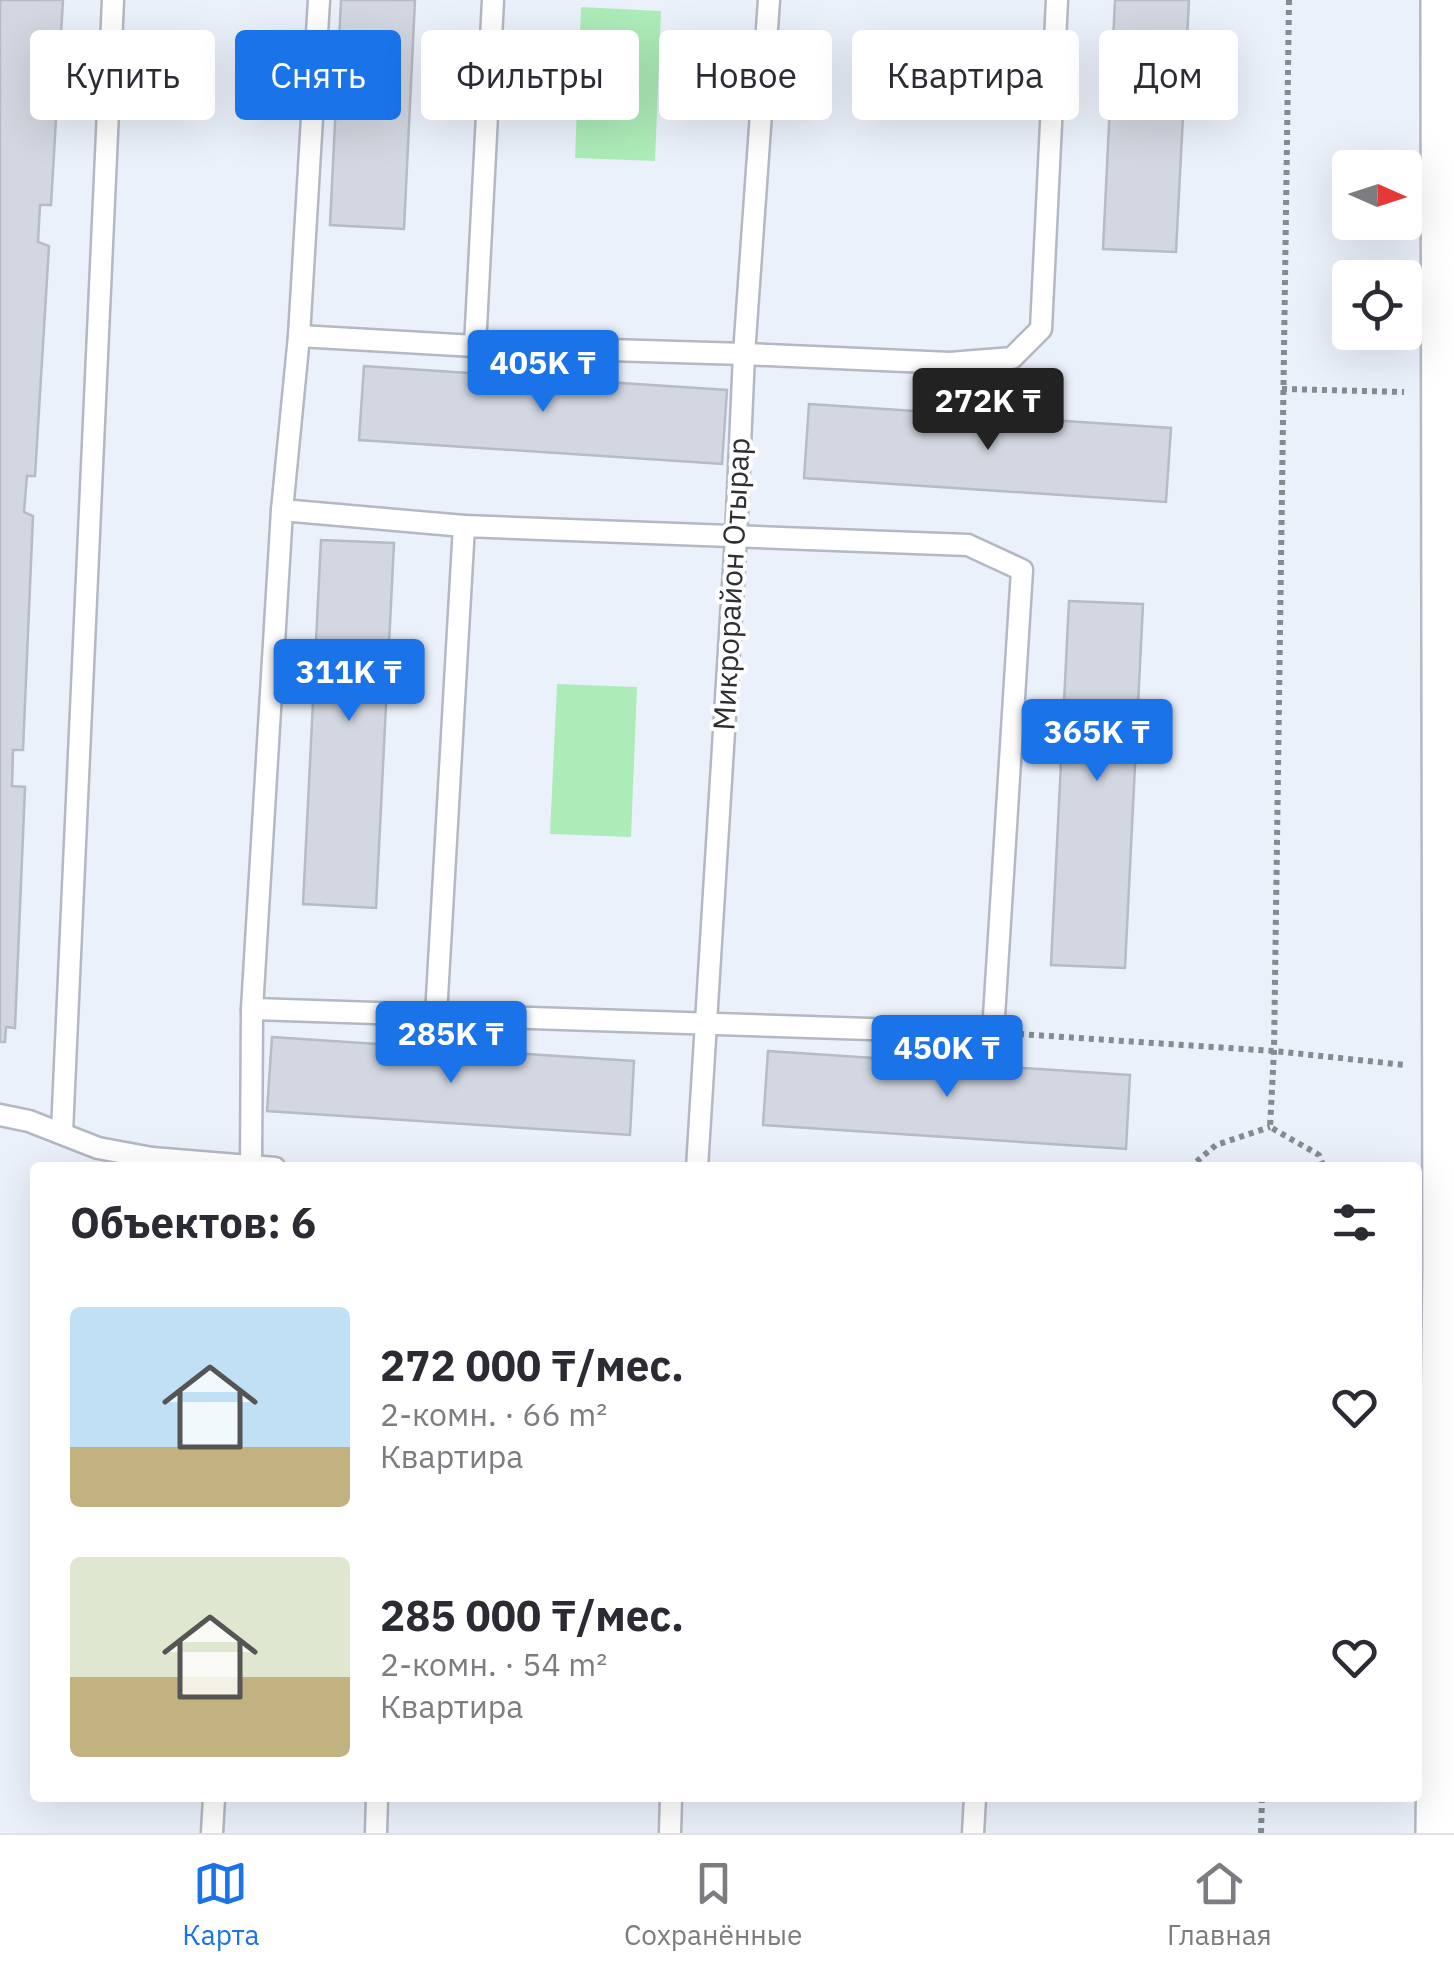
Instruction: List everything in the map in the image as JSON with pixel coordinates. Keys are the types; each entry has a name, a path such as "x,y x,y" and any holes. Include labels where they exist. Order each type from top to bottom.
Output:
{"street":[{"path":"1444,1833 1452,1268 1450,0"}],"lane":[{"path":"62,1132 113,0"},
{"path":"251,1162 252,1009 282,510 300,336 319,0"},
{"path":"475,346 493,0"},
{"name":"Микрорайон Отырар","path":"698,1162 744,354 769,0"},
{"path":"300,336 950,364 1012,358 1041,329 1057,0"},
{"path":"252,1009 993,1032 1022,570 968,545 464,526 282,510"},
{"path":"436,1016 464,526"},
{"path":"0,1115 62,1132 98,1148 196,1162"},
{"path":"212,1833 214,1802"},
{"path":"376,1833 377,1802"},
{"path":"670,1833 672,1802"},
{"path":"972,1833 975,1802"}],"path":[{"path":"1270,1126 1289,0"},
{"path":"1282,389 1404,392"},
{"path":"993,1032 1274,1051 1405,1065"},
{"path":"1196,1162 1216,1145 1270,1126"},
{"path":"1270,1126 1318,1156 1321,1162"},
{"path":"1261,1833 1262,1802"}],"green space":[{"path":"581,7 661,11 655,161 575,158 577,120 639,120 639,30 580,30"},
{"path":"557,684 637,687 631,837 550,834"}],"building":[{"path":"0,0 63,0 61,30 30,30 30,120 56,120 51,205 40,205 38,242 49,246 35,476 27,476 24,512 33,516 23,750 13,750 12,786 25,787 15,1028 6,1027 5,1042 0,1042"},
{"path":"341,0 415,0 404,229 330,225 335,120 401,120 401,30 340,30"},
{"path":"1115,0 1189,0 1187,30 1114,30"},
{"path":"1109,120 1183,120 1176,252 1103,249"},
{"path":"364,366 727,390 722,464 359,440"},
{"path":"809,404 1171,428 1166,502 804,478"},
{"path":"321,540 394,543 376,908 303,904"},
{"path":"1069,601 1143,604 1125,968 1051,965"},
{"path":"272,1037 634,1061 630,1135 267,1111"},
{"path":"768,1051 1130,1075 1126,1149 763,1125"}]}
